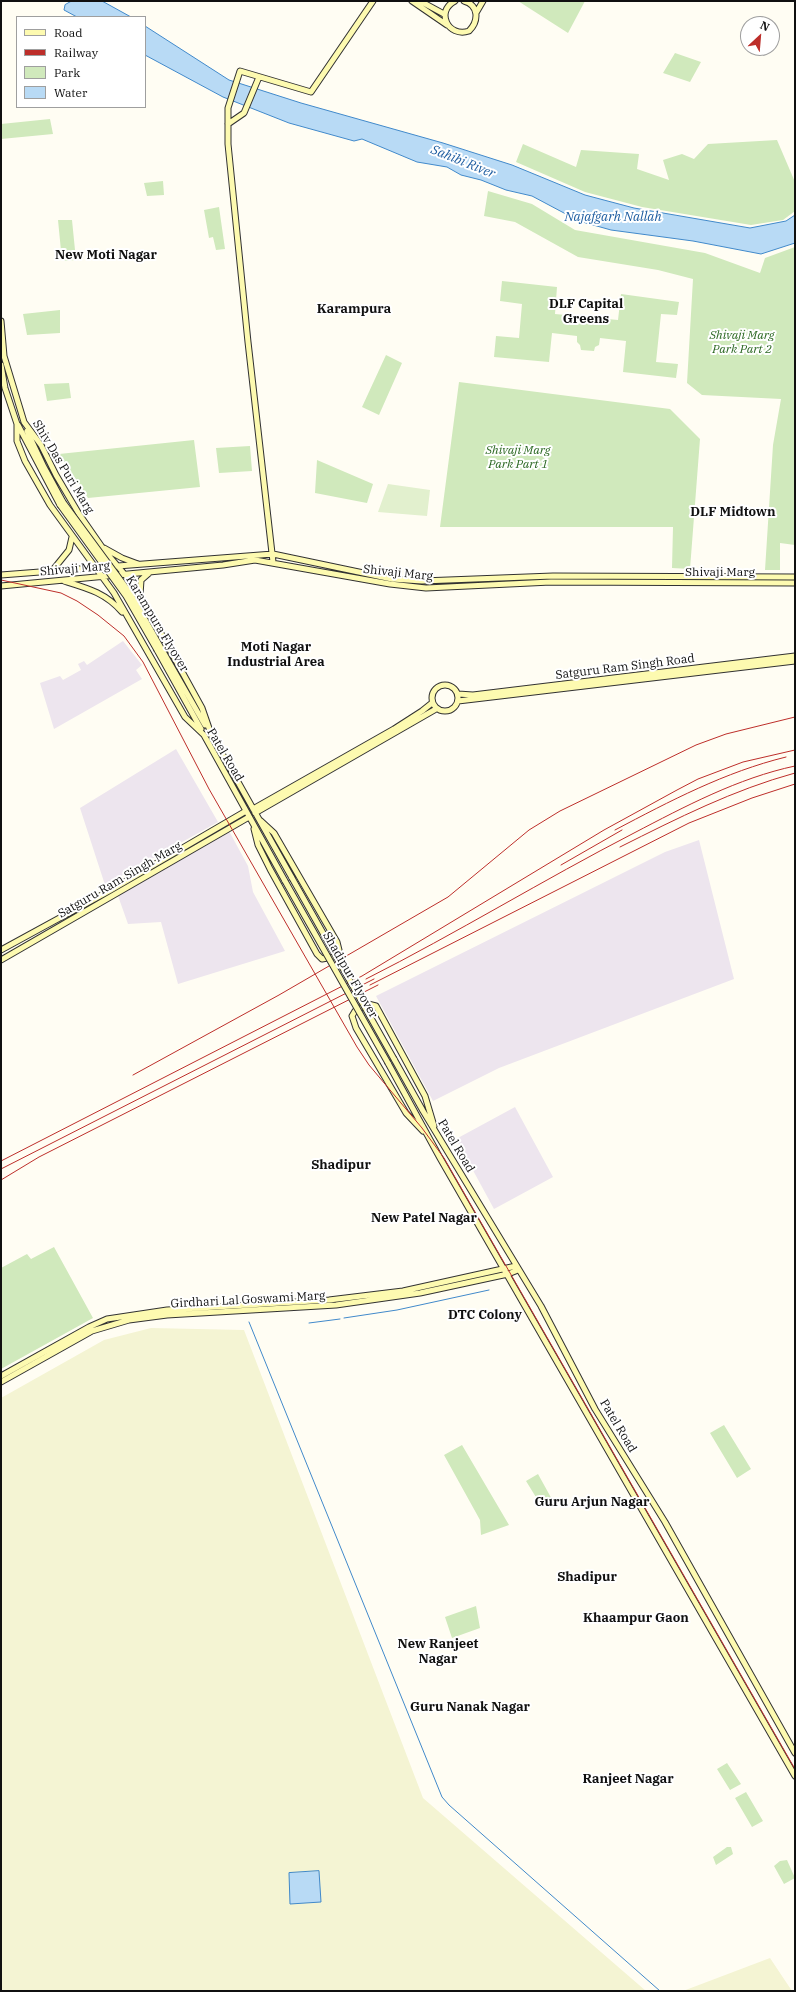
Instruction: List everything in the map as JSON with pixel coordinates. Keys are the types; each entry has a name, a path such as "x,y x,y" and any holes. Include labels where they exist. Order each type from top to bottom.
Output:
{"main road":[{"path":"273,562 248,342 228,124 228,108 239,72 258,79 311,92 373,1"},
{"path":"412,1 459,32 469,31 474,24 476,13 483,1"},
{"path":"420,1 444,14 448,26"},
{"path":"444,14 448,6 455,1"},
{"path":"464,1 471,4 483,1"},
{"path":"471,4 476,13"},
{"path":"228,124 244,113 258,79"},
{"name":"Shiv Das Puri Marg","path":"1,321 4,356 24,422 41,445 56,475 79,514 101,546 124,574"},
{"name":"Shiv Das Puri Marg","path":"1,365 6,388 18,424 17,441 25,461 63,523 102,576"},
{"name":"Karampura Flyover","path":"24,422 62,503"},
{"name":"Karampura Flyover","path":"18,424 62,503 130,593 204,735"},
{"path":"63,523 79,514"},
{"path":"52,571 70,550 73,542 72,536"},
{"path":"101,546 122,558 140,564"},
{"name":"Shivaji Marg","path":"1,575 273,554 392,579 422,581 553,576 795,577"},
{"name":"Shivaji Marg","path":"1,586 223,565 255,560 390,584 426,588 551,582 795,583"},
{"path":"142,600 140,583 143,577 152,571"},
{"name":"Patel Road","path":"124,574 148,610 202,708 211,734 260,821"},
{"name":"Patel Road","path":"102,576 186,717 204,735 253,824"},
{"path":"61,580 100,594 112,601 130,621"},
{"path":"130,621 130,611 135,606 142,606 148,610"},
{"name":"Karampura Flyover","path":"159,649 211,734"},
{"name":"Satguru Ram Singh Road","path":"458,694 473,695 795,656"},
{"name":"Satguru Ram Singh Road","path":"458,701 795,661"},
{"path":"448,685 458,694 458,701 451,710 446,712 436,709 432,703 431,696 438,686 448,685"},
{"path":"254,811 422,712 432,703"},
{"path":"254,811 436,709"},
{"name":"Satguru Ram Singh Marg","path":"1,950 109,891 246,812"},
{"name":"Satguru Ram Singh Marg","path":"1,960 249,817"},
{"path":"253,824 258,845 317,954 322,959 332,957 339,950 337,942 274,833 260,821"},
{"name":"Shadipur Flyover","path":"260,821 423,1111"},
{"name":"Shadipur Flyover","path":"253,824 428,1136"},
{"path":"428,1136 406,1113 356,1028 352,1016 355,1010 368,1004 376,1006 426,1096 435,1130"},
{"name":"Patel Road","path":"423,1111 541,1306 595,1409 665,1522 795,1753"},
{"name":"Patel Road","path":"428,1136 795,1776"},
{"path":"506,1272 517,1268"},
{"name":"Girdhari Lal Goswami Marg","path":"1,1376 89,1327 108,1319 167,1310 328,1300 403,1291 506,1272"},
{"name":"Girdhari Lal Goswami Marg","path":"1,1382 92,1331 129,1320 167,1315 336,1305 420,1293 506,1272"}],"shaded area":[{"path":"123,641 142,665 136,670 142,679 54,729 40,683 60,676 63,680 81,670 78,664 84,661 87,665"},
{"path":"176,749 218,822 105,885 80,808"},
{"path":"229,831 248,866 253,892 285,951 178,984 161,922 128,924 117,893"},
{"path":"699,840 734,979 499,1068 433,1101 376,996 665,852"},
{"path":"515,1107 553,1177 494,1209 456,1139"}],"green space":[{"path":"518,1 585,1 568,33"},
{"path":"675,53 701,62 690,82 663,73"},
{"path":"50,119 53,134 1,139 1,124"},
{"path":"777,140 795,182 795,211 783,220 751,225 642,207 585,192 516,162 523,144 576,167 581,150 639,154 637,169 669,180 663,160 682,154 694,159 708,144"},
{"path":"163,181 164,195 147,196 144,183"},
{"name":"Shivaji Marg Park Part 2","path":"488,191 532,204 575,230 705,253 760,273 765,258 795,247 795,545 780,543 780,570 765,570 773,445 781,399 702,395 687,383 693,279 658,270 578,257 515,222 484,216"},
{"path":"219,207 225,249 216,250 213,237 209,238 204,210"},
{"path":"58,220 72,220 76,260 62,261"},
{"path":"502,281 557,287 555,314 618,320 621,294 679,302 677,315 661,314 656,362 678,364 676,378 623,372 626,341 600,338 599,345 595,347 594,351 581,350 580,345 577,342 577,336 552,333 549,362 494,357 496,336 519,338 522,304 500,301"},
{"path":"60,310 60,333 27,335 23,314"},
{"path":"386,355 402,363 379,415 362,407"},
{"name":"Shivaji Marg Park Part 1","path":"459,382 670,409 700,439 690,569 672,568 673,527 440,527"},
{"path":"69,383 71,398 47,401 44,384"},
{"path":"194,440 200,487 88,498 59,454"},
{"path":"250,446 252,471 219,473 216,448"},
{"path":"317,460 373,484 367,503 315,493"},
{"path":"388,484 430,490 427,516 378,512"},
{"path":"54,1247 93,1318 1,1369 1,1268 27,1254 31,1259"},
{"path":"151,1328 244,1330 423,1798 646,1991 1,1991 1,1398 104,1340"},
{"path":"724,1425 751,1469 737,1478 710,1433"},
{"path":"462,1445 509,1525 481,1535 480,1520 444,1455"},
{"path":"538,1474 554,1503 542,1507 526,1481"},
{"path":"476,1606 480,1628 452,1638 445,1617"},
{"path":"727,1763 741,1784 730,1790 717,1769"},
{"path":"746,1792 763,1821 752,1827 735,1798"},
{"path":"727,1847 731,1847 733,1854 716,1865 713,1857"},
{"path":"787,1860 795,1878 784,1884 774,1866 780,1861"},
{"path":"770,1958 792,1991 683,1991"}],"water":[{"path":"72,1 102,1 129,16 75,16 64,10 65,5"},
{"path":"146,27 229,80 301,103 443,143 512,165 585,195 634,208 750,228 786,221 795,215 795,243 761,254 693,241 611,230 579,221 532,196 506,190 481,180 461,175 447,167 417,162 362,139 354,141 289,123 223,97 146,56"},
{"path":"319,1871 321,1902 290,1904 289,1873"}],"waterway":[{"path":"344,1318 397,1310 489,1290"},
{"path":"309,1323 340,1319"},
{"path":"249,1322 442,1797 449,1805 660,1991"}],"railway":[{"path":"1,580 61,593 77,601 98,615 124,636 143,662 209,789 357,1047 369,1065 422,1128 444,1158 795,1769"},
{"path":"133,1075 279,995 448,897 529,830 560,811 696,745 726,734 795,717"},
{"path":"1,1161 362,976 604,830 698,779 743,762 795,750"},
{"path":"615,830 698,788 763,763 786,757"},
{"path":"366,979 672,813 732,786 774,771 795,766"},
{"path":"620,847 728,796 795,773"},
{"path":"370,985 689,823 752,798 795,784"},
{"path":"561,865 622,830"},
{"path":"1,1169 374,979"},
{"path":"1,1180 39,1157 378,985"}],"district":[{"name":"New Moti Nagar","path":"106,255"},
{"name":"Karampura","path":"354,309"},
{"name":"DLF Capital Greens","path":"586,312"},
{"name":"DLF Midtown","path":"733,512"},
{"name":"Moti Nagar Industrial Area","path":"276,654"},
{"name":"Shadipur","path":"341,1165"},
{"name":"New Patel Nagar","path":"424,1218"},
{"name":"DTC Colony","path":"485,1315"},
{"name":"Guru Arjun Nagar","path":"592,1502"},
{"name":"Shadipur","path":"587,1577"},
{"name":"Khaampur Gaon","path":"636,1618"},
{"name":"New Ranjeet Nagar","path":"438,1652"},
{"name":"Guru Nanak Nagar","path":"470,1707"},
{"name":"Ranjeet Nagar","path":"628,1779"}],"water label":[{"name":"Sahibi River","path":"463,162"},
{"name":"Najafgarh Nallah","path":"613,217"}]}
